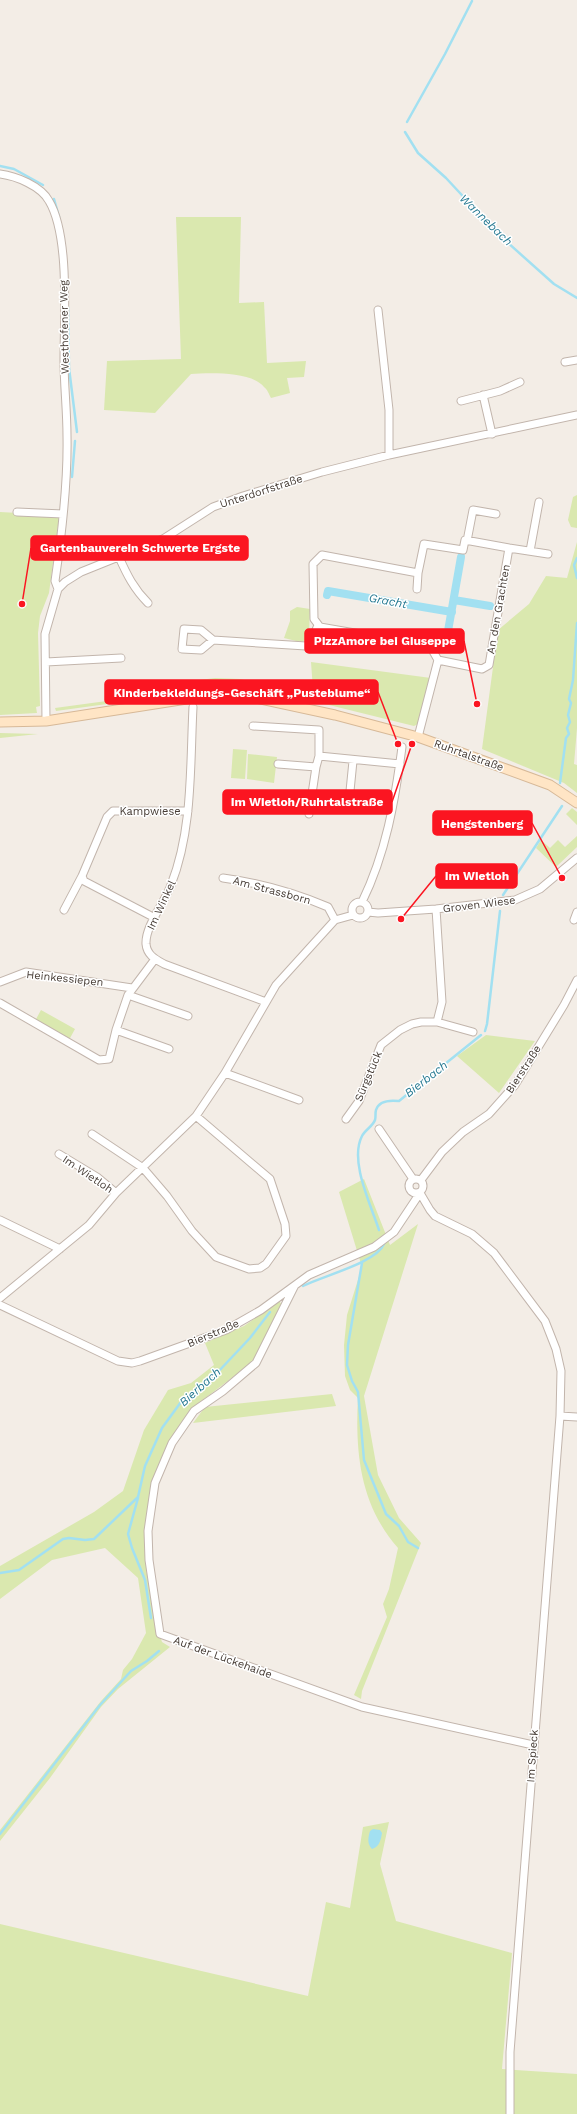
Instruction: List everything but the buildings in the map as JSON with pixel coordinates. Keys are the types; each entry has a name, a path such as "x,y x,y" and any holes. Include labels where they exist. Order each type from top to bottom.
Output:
{"main road":[{"name":"Ruhrtalstraße","path":"0,722 46,721 138,706 225,695 250,697 335,715 418,737 550,785 577,802"}],"street":[{"name":"Westhofener Weg","path":"0,174 24,181 41,191 50,202 57,218 62,250 67,475 55,581 58,589"},
{"path":"378,310 389,410 389,455"},
{"path":"565,362 577,360"},
{"path":"461,400 483,395 520,382"},
{"path":"483,395 492,434"},
{"name":"Unterdorfstraße","path":"58,589 65,582 81,572 163,539 220,504 322,472 389,455 492,434 509,428 577,415"},
{"path":"530,552 539,502"},
{"path":"417,589 418,573 424,544 463,550 465,540 467,541 473,510 496,514"},
{"path":"17,512 63,514"},
{"name":"An den Grachten","path":"467,541 548,554"},
{"name":"An den Grachten","path":"438,660 482,669 489,665 509,548"},
{"path":"418,573 322,555 313,564 312,592 314,619 318,625 430,646 438,660 418,737"},
{"path":"119,557 129,580 137,592 148,603"},
{"path":"46,721 45,634 58,589"},
{"path":"213,640 306,646 311,642 318,625"},
{"path":"46,662 120,658"},
{"name":"Im Winkel","path":"155,959 148,952 146,944 147,935 171,885 187,826 193,707"},
{"path":"254,726 319,730 319,756 309,814"},
{"path":"362,902 374,876 389,827 402,747"},
{"path":"319,756 353,761 400,764"},
{"path":"350,792 353,761"},
{"path":"278,764 316,767"},
{"path":"312,803 338,805"},
{"name":"Kampwiese","path":"64,910 82,876 107,817 113,811 188,811"},
{"name":"Groven Wiese","path":"353,915 363,918 368,912 378,913 504,903 525,897 540,889 577,858"},
{"path":"82,876 84,881 155,918"},
{"name":"Am Strassborn","path":"223,878 243,881 300,895 328,907 335,920"},
{"path":"335,920 353,915 352,907 358,902 362,902"},
{"path":"362,902 367,906 368,912"},
{"path":"436,909 442,1002 437,1022"},
{"path":"574,920 577,912"},
{"name":"Im Wietloh","path":"0,1298 89,1225 116,1193 196,1116 225,1073 276,985 335,920"},
{"path":"0,1003 99,1060 109,1059 116,1030 130,991 155,959 266,1002"},
{"name":"Heinkessiepen","path":"0,982 26,972 130,991 188,1016"},
{"name":"Bierstraße","path":"417,1179 442,1152 464,1132 489,1114 515,1085 564,1005 577,980"},
{"name":"Sürgstück","path":"346,1119 359,1101 381,1045 412,1024 421,1022 437,1022 473,1032"},
{"path":"116,1030 169,1049"},
{"path":"225,1073 299,1100"},
{"path":"92,1134 143,1168 167,1196 192,1231 216,1257 249,1270 266,1264 286,1236 285,1224 270,1179 196,1116"},
{"path":"379,1129 424,1186 420,1193 412,1193 409,1189 409,1184 417,1179"},
{"name":"Im Wietloh","path":"59,1154 97,1177 116,1193"},
{"name":"Bierstraße","path":"0,1305 118,1361 132,1363 226,1330 261,1310 309,1275 374,1247 394,1232 420,1193"},
{"name":"Im Spieck","path":"420,1193 435,1216 472,1234 489,1248 506,1267 544,1321 552,1336 559,1360 561,1376 560,1416 510,2052 510,2114"},
{"path":"0,1220 60,1249"},
{"name":"Auf der Lückehaide","path":"295,1285 273,1332 256,1363 223,1391 194,1411 172,1443 155,1483 148,1530 148,1553 153,1600 160,1634 362,1706 533,1746"},
{"path":"560,1416 577,1417"}],"green space":[{"path":"176,217 241,217 239,303 264,302 267,363 306,361 304,377 287,378 290,393 271,398 265,388 250,378 229,374 191,374 155,413 104,410 107,361 181,359"},
{"path":"577,495 577,528 571,527 568,520 573,497"},
{"path":"0,512 56,515 59,518 49,593 40,616 38,633 40,706 36,707 37,713 0,715"},
{"path":"577,542 577,728 574,764 577,765 577,793 564,783 482,749 498,630 529,604 546,576 567,578"},
{"path":"297,607 310,609 309,634 306,640 300,642 284,638 290,621 290,611"},
{"path":"311,662 431,678 418,724 414,726 329,705 242,689 209,690 56,711 55,708 136,697 142,684 145,687 215,678 240,679 308,695 313,690"},
{"path":"0,733 38,734 0,738"},
{"path":"233,749 247,750 245,779 231,778"},
{"path":"248,754 277,757 274,783 247,779"},
{"path":"572,808 577,812 577,825 566,814"},
{"path":"577,836 577,847 556,867 536,848 541,840 550,848 558,840 565,847"},
{"path":"41,1010 75,1029 69,1040 35,1021"},
{"path":"486,1035 535,1041 499,1093 457,1056"},
{"path":"364,1179 390,1245 418,1224 364,1396 378,1475 399,1518 421,1543 362,1691 361,1699 354,1695 387,1617 383,1604 389,1589 398,1548 385,1531 375,1514 368,1496 359,1458 357,1418 358,1398 350,1390 345,1376 344,1345 347,1315 362,1267 339,1192"},
{"path":"279,1301 283,1306 254,1361 191,1409 154,1482 145,1529 146,1569 156,1624 162,1642 170,1647 118,1689 101,1707 50,1778 0,1841 0,1830 101,1701 121,1679 123,1670 132,1659 146,1633 138,1578 105,1548 52,1560 0,1599 0,1566 94,1512 123,1491 144,1430 168,1390 191,1383 214,1365 205,1343 244,1326"},
{"path":"332,1394 336,1406 193,1423 205,1407"},
{"path":"389,1822 380,1864 396,1921 512,1953 502,2069 577,2074 577,2114 0,2114 0,1924 308,1996 326,1902 350,1908 363,1827"}],"water":[{"path":"373,1829 380,1830 382,1833 379,1843 372,1849 369,1845 368,1838 370,1831"}],"waterway":[{"name":"Wannebach","path":"407,122 445,54 472,1"},
{"name":"Wannebach","path":"405,132 418,153 446,178 498,234 554,284 577,298"},
{"path":"0,166 14,169 43,185"},
{"path":"54,199 59,217"},
{"path":"68,307 69,368 77,432"},
{"path":"72,477 75,441"},
{"name":"Gracht","path":"448,649 448,631 461,557"},
{"name":"Bierbach","path":"577,558 574,565 577,578"},
{"name":"Gracht","path":"327,595 328,591 452,612"},
{"name":"Gracht","path":"454,600 490,606"},
{"name":"Bierbach","path":"560,783 566,738 569,734 567,728 570,722 568,715 571,703 569,699 573,680 577,623"},
{"name":"Bierbach","path":"503,895 562,806"},
{"name":"Bierbach","path":"485,1031 500,911"},
{"name":"Bierbach","path":"379,1230 363,1183 358,1158 362,1136 374,1122 377,1107 382,1102 399,1101 481,1035"},
{"name":"Bierbach","path":"303,1286 360,1263 379,1251 384,1244"},
{"path":"362,1263 348,1345 347,1365 352,1381 358,1392 364,1460 386,1514 399,1526 408,1542 418,1548"},
{"name":"Bierbach","path":"0,1573 19,1570 63,1539 94,1539 138,1497 145,1466 162,1428 181,1402 217,1373 250,1338 270,1312"},
{"path":"138,1498 128,1534 145,1580 151,1618"},
{"path":"0,1834 100,1705 131,1671 159,1651"}],"place":[{"name":"Gartenbauverein Schwerte Ergste","path":"22,604"},
{"name":"PizzAmore bei Giuseppe","path":"477,704"},
{"name":"Kinderbekleidungs-Geschäft „Pusteblume“","path":"398,744"},
{"name":"Im Wietloh/Ruhrtalstraße","path":"412,744"},
{"name":"Hengstenberg","path":"562,878"},
{"name":"Im Wietloh","path":"401,919"}]}
